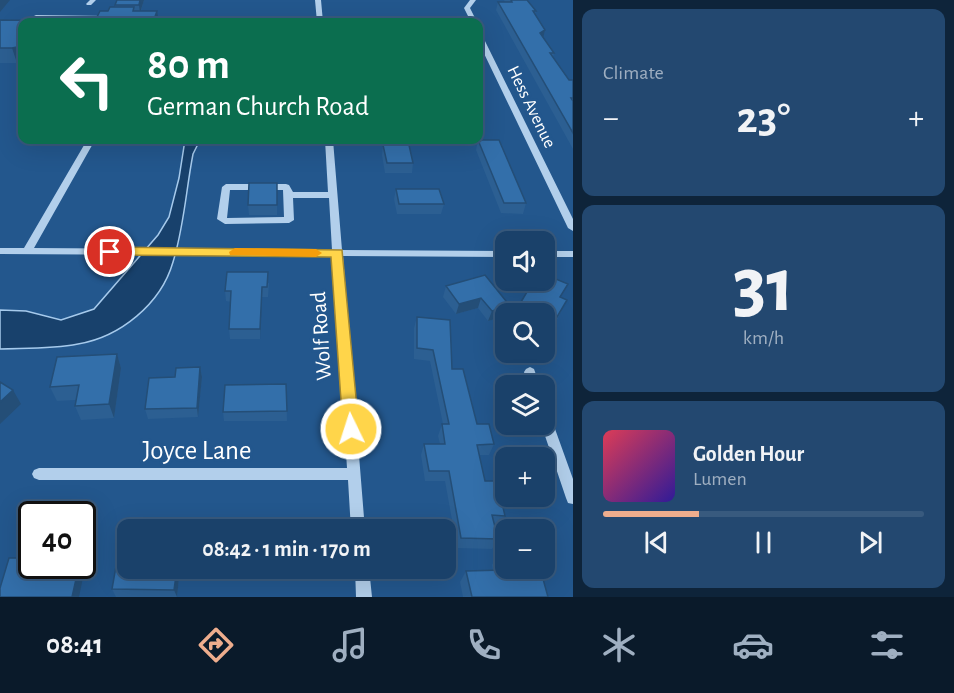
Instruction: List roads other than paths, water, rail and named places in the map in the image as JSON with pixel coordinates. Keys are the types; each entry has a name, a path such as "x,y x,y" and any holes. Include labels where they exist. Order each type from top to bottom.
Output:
{"street":[{"path":"318,0 320,18"},
{"path":"472,18 467,8 473,0"},
{"path":"36,17 114,18"},
{"path":"137,18 181,18"},
{"name":"Hess Avenue","path":"483,43 573,228"},
{"path":"27,251 88,144"},
{"name":"Wolf Road","path":"329,144 357,519"},
{"path":"226,187 286,187 289,193 289,220 285,222 225,221 222,219 226,187"},
{"path":"289,193 333,195"},
{"path":"0,251 495,254"},
{"path":"555,254 573,254"},
{"path":"551,435 573,498"},
{"name":"Joyce Lane","path":"39,474 354,474"},
{"path":"363,579 364,597"}],"water":[{"path":"184,144 198,144 193,154 180,235 173,262 159,292 149,305 123,326 94,340 58,347 0,349 0,310 26,311 61,320 94,309 158,235 169,217"}]}
